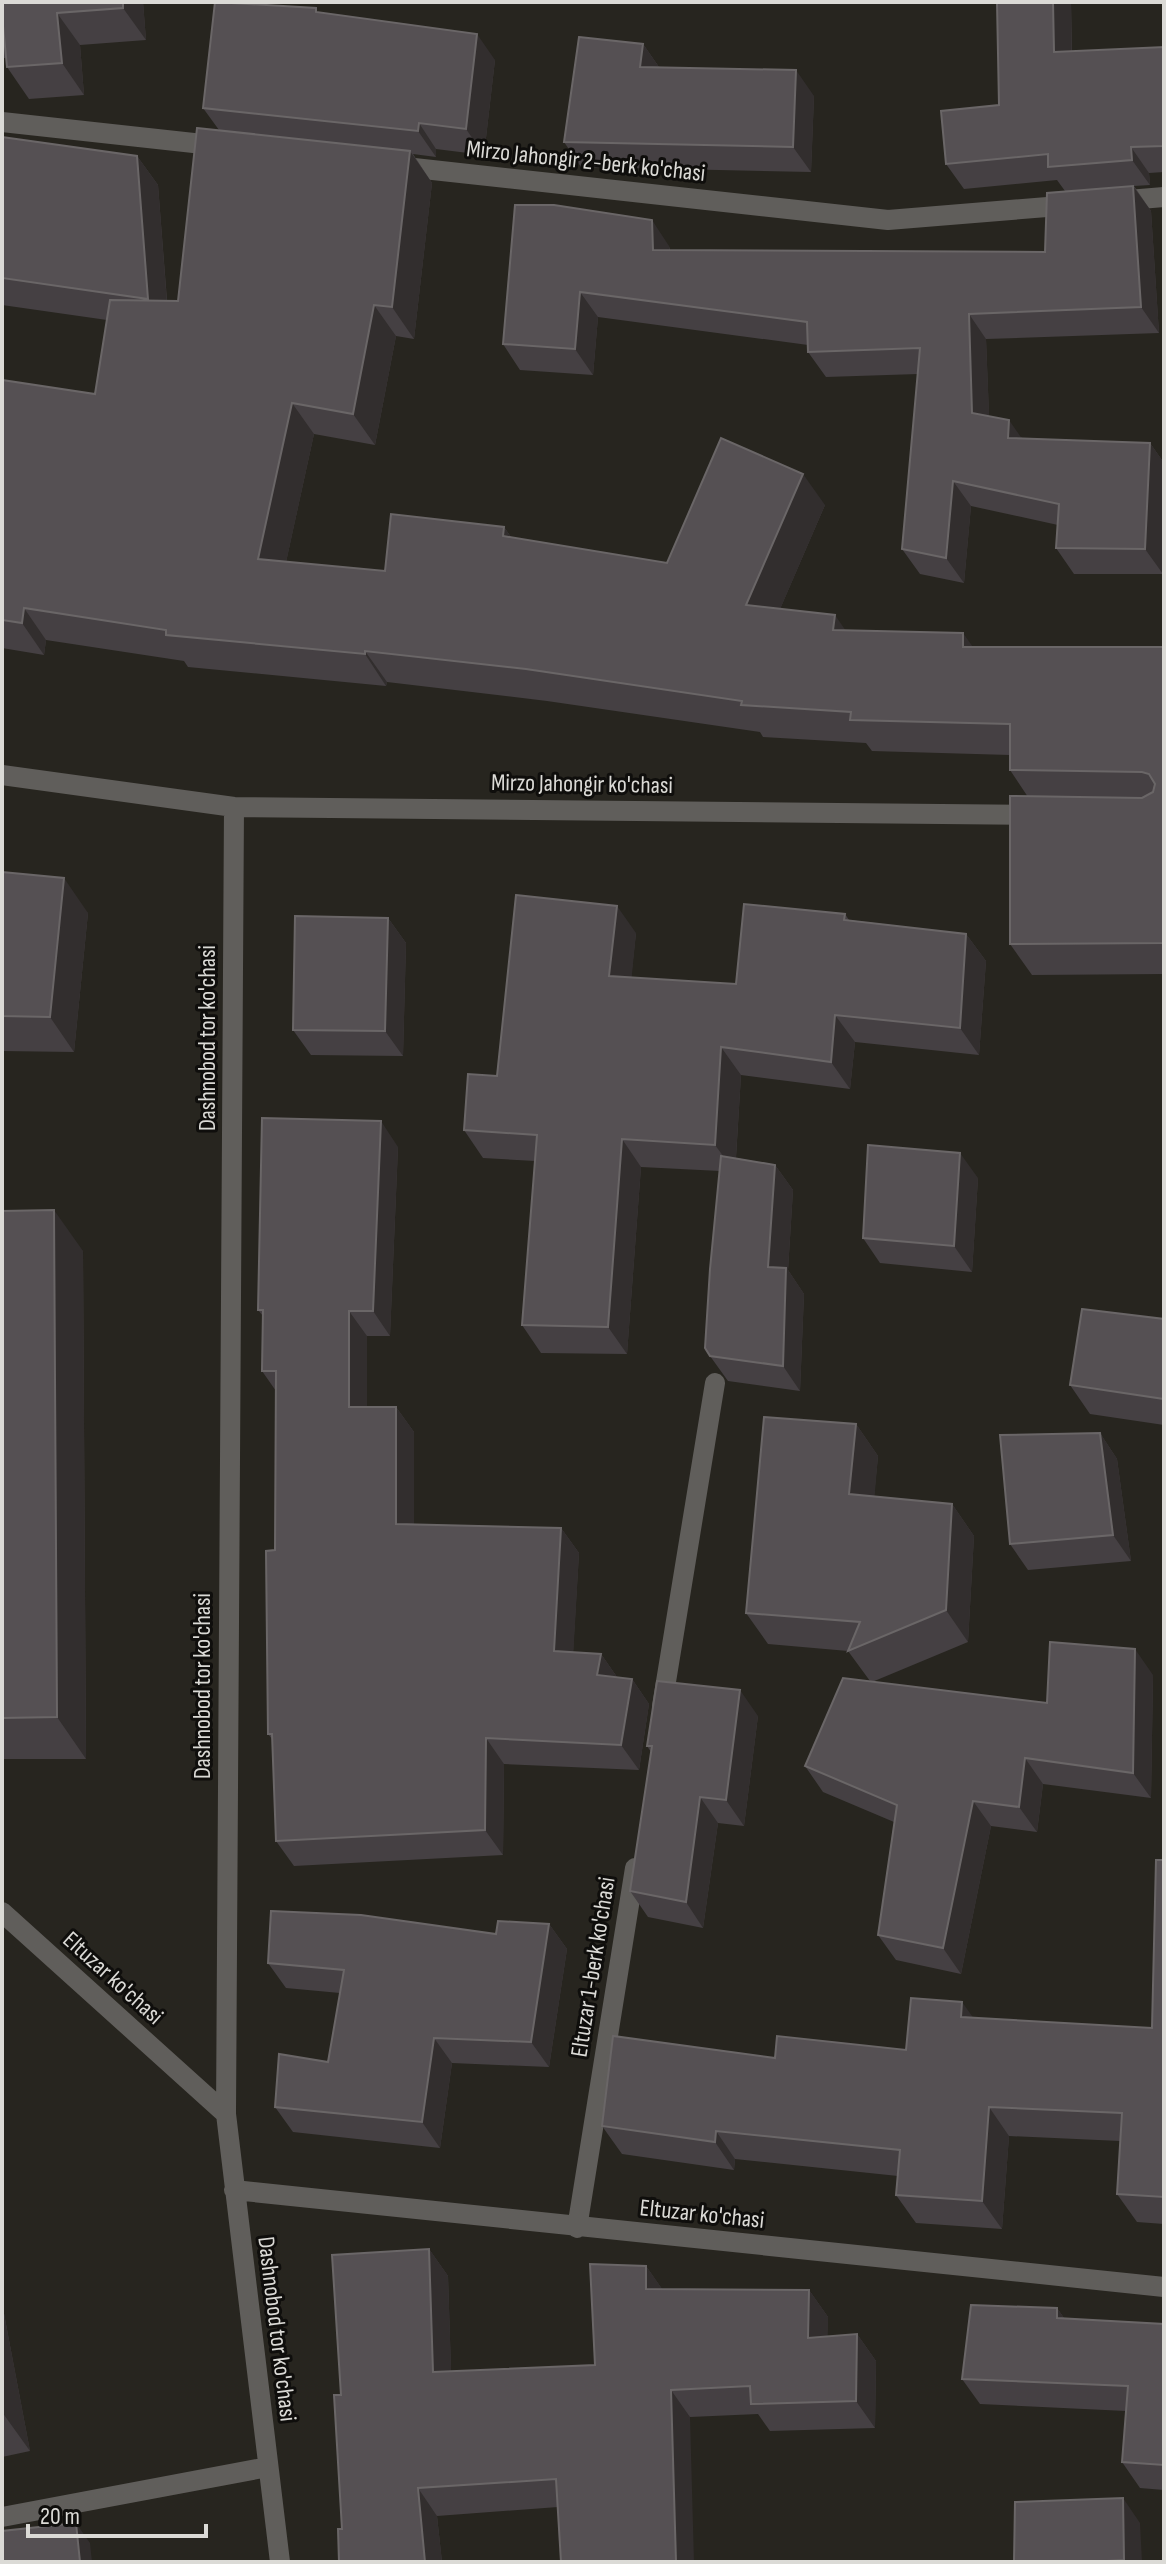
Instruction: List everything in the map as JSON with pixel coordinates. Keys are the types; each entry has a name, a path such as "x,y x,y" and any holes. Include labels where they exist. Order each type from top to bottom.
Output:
{"street":[{"path":"2,122 237,148"},
{"name":"Mirzo Jahongir 2-berk ko'chasi","path":"380,164 888,220 1164,197"},
{"name":"Mirzo Jahongir ko'chasi","path":"2,775 234,807 1054,815"},
{"name":"Dashnobod tor ko'chasi","path":"234,807 226,2114 280,2562"},
{"path":"659,1727 715,1383"},
{"name":"Eltuzar 1-berk ko'chasi","path":"577,2228 638,1852"},
{"name":"Eltuzar ko'chasi","path":"2,1912 226,2114"},
{"name":"Eltuzar ko'chasi","path":"234,2190 1164,2287"},
{"path":"2,2517 268,2467"}],"building":[{"path":"2,2 123,2 123,8 57,13 62,63 7,67"},
{"path":"215,2 316,8 316,12 477,34 466,129 419,123 418,131 203,108"},
{"path":"997,2 1053,2 1054,52 1164,47 1164,146 1131,147 1132,160 1048,167 1048,154 946,164 941,111 999,105"},
{"path":"579,37 643,44 640,67 796,70 793,147 564,142"},
{"path":"197,128 410,151 392,307 374,305 353,414 292,403 258,559 385,571 391,514 504,527 503,536 667,563 721,438 803,474 746,605 835,615 833,630 963,633 963,647 1164,647 1164,943 1010,944 1010,796 1142,798 1153,792 1155,784 1149,774 1142,772 1010,770 1010,724 850,720 851,712 741,705 742,701 526,669 365,651 365,654 166,635 166,630 24,608 22,623 2,620 2,380 95,394 110,300 178,301"},
{"path":"2,137 137,156 148,299 2,278"},
{"path":"1133,186 1141,307 969,314 972,413 1009,420 1008,438 1150,443 1145,549 1056,548 1059,504 953,481 946,558 902,549 920,348 808,352 807,322 580,292 575,349 503,344 515,205 554,205 652,220 653,250 1045,252 1047,193"},
{"path":"2,872 64,878 50,1017 2,1016"},
{"path":"516,895 617,906 609,976 736,984 744,904 845,914 844,920 966,934 960,1028 835,1015 831,1062 721,1047 715,1145 622,1139 608,1327 522,1325 537,1135 464,1130 468,1074 497,1076"},
{"path":"295,916 388,918 385,1031 293,1030"},
{"path":"262,1118 381,1121 373,1311 349,1311 349,1407 396,1407 396,1524 561,1528 554,1651 601,1654 597,1675 632,1679 621,1745 486,1738 485,1830 276,1841 272,1734 268,1734 266,1551 275,1550 276,1371 262,1371 263,1310 258,1310"},
{"path":"868,1145 960,1153 954,1246 863,1238"},
{"path":"721,1156 775,1165 768,1267 786,1268 783,1366 710,1356 705,1348"},
{"path":"54,1210 57,1717 2,1718 2,1211"},
{"path":"1082,1309 1164,1319 1164,1399 1070,1385"},
{"path":"764,1417 856,1424 849,1494 952,1504 946,1610 848,1651 860,1622 746,1613"},
{"path":"1100,1433 1113,1535 1010,1544 1000,1435"},
{"path":"1050,1642 1135,1649 1133,1773 1025,1758 1019,1807 973,1801 943,1948 878,1935 897,1805 805,1766 843,1678 1047,1703"},
{"path":"657,1681 740,1690 726,1800 700,1797 686,1902 630,1891 652,1746 647,1746"},
{"path":"1156,1860 1164,1860 1164,2197 1117,2194 1122,2113 989,2107 982,2201 896,2195 900,2150 716,2131 715,2142 602,2126 613,2036 775,2058 777,2036 906,2050 911,1998 962,2002 961,2017 1152,2028"},
{"path":"271,1911 361,1915 496,1934 498,1921 549,1924 531,2042 434,2038 422,2122 275,2107 279,2054 328,2062 344,1970 268,1963"},
{"path":"429,2249 433,2372 595,2365 590,2264 646,2266 646,2289 809,2290 808,2338 857,2334 856,2401 751,2404 750,2386 671,2390 676,2562 561,2562 556,2479 418,2488 425,2562 339,2562 338,2529 342,2529 334,2395 341,2395 332,2255"},
{"path":"971,2305 1057,2308 1057,2318 1164,2324 1164,2465 1122,2462 1128,2386 962,2379"},
{"path":"1123,2498 1124,2560 1014,2562 1015,2502"},
{"path":"76,2523 80,2562 2,2562 2,2531"}]}
